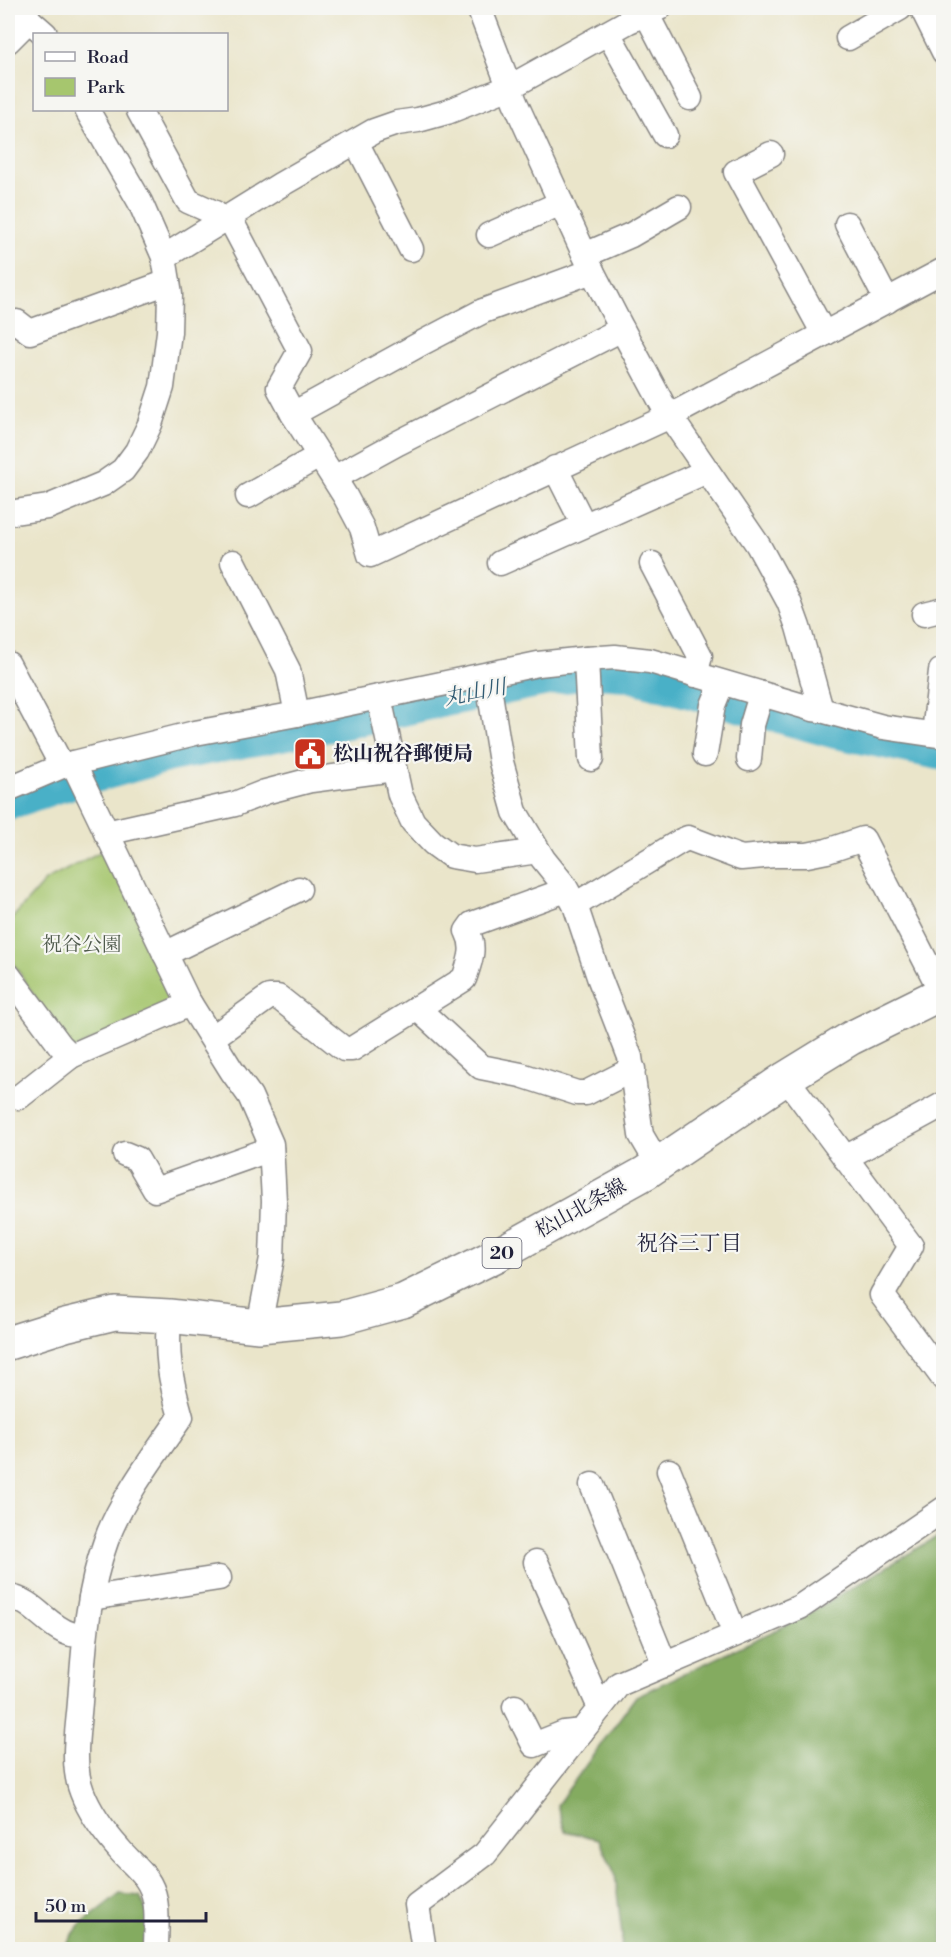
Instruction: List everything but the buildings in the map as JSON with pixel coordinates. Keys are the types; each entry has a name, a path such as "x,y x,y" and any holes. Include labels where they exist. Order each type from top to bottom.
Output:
{"main road":[{"name":"松山北条線","path":"8,1343 65,1325 115,1313 169,1316 259,1326 341,1318 403,1301 497,1256 658,1164 786,1078 851,1038 943,993"}],"street":[{"path":"479,8 510,87 561,203 588,263 622,329 670,416 758,545 789,602 821,710"},
{"path":"848,38 900,8"},
{"path":"922,8 944,52"},
{"path":"164,257 280,185 374,131 397,123 447,112 510,87 652,10 690,98"},
{"path":"8,41 33,21"},
{"path":"608,33 666,135"},
{"path":"8,513 48,507 103,484 123,470 137,452 150,424 162,387 169,332 170,294 164,257 140,202 88,111"},
{"path":"139,111 188,201 225,220 300,351 279,388 362,528 370,555 670,416 944,270"},
{"path":"356,142 411,249"},
{"path":"771,154 736,172 824,334"},
{"path":"489,235 561,203"},
{"path":"293,414 483,311 588,263 679,207"},
{"path":"847,224 887,300"},
{"path":"8,324 17,322 30,332 168,282"},
{"path":"334,478 622,329"},
{"path":"248,496 319,456"},
{"path":"555,468 584,525"},
{"path":"500,563 707,471"},
{"path":"233,562 288,670 297,714"},
{"path":"652,564 700,656 696,675"},
{"path":"8,789 70,765 195,733 297,714 381,707 487,675 538,664 586,666 615,657 650,661 696,675 719,693 758,703 821,710 883,727 939,735 941,670 944,670"},
{"path":"8,664 70,765 106,832 190,1004 250,1096 271,1144 274,1202 272,1258 259,1326"},
{"path":"586,666 591,759"},
{"path":"487,675 501,762 515,812 538,851 571,898 630,1057 641,1135 658,1164"},
{"path":"705,754 719,693"},
{"path":"749,759 752,725 758,703"},
{"path":"381,707 400,795 414,822 433,843 451,856 475,860 538,851"},
{"path":"106,832 235,804 265,792 311,780 393,769"},
{"path":"212,1038 269,997 278,997 344,1049 352,1049 464,979 473,952 468,931 472,924 571,898 688,838 741,858 807,855 827,851 863,838 943,993"},
{"path":"165,954 299,889"},
{"path":"8,975 60,1045 71,1056"},
{"path":"19,1097 71,1056 190,1004"},
{"path":"417,1008 481,1067 521,1075 577,1093 586,1093 633,1069"},
{"path":"786,1078 911,1246 882,1295 944,1379"},
{"path":"845,1158 944,1104"},
{"path":"124,1154 137,1159 155,1190 271,1149"},
{"path":"156,1950 155,1900 150,1884 144,1873 120,1850 97,1820 81,1791 76,1760 85,1633 106,1539 148,1463 181,1417 171,1383 167,1345 169,1316"},
{"path":"669,1471 735,1634"},
{"path":"592,1485 665,1665"},
{"path":"424,1950 417,1905 485,1854 619,1684 800,1607 944,1509"},
{"path":"537,1562 600,1708"},
{"path":"91,1598 219,1578"},
{"path":"8,1597 13,1597 31,1606 72,1635 85,1633"},
{"path":"515,1707 534,1746 564,1733 582,1731"}],"green space":[{"name":"祝谷公園","path":"109,847 183,999 70,1051 8,955 8,923 45,881"},
{"path":"943,1533 943,1949 621,1949 622,1936 615,1874 599,1839 565,1831 557,1805 636,1696 801,1618"},
{"path":"120,1894 140,1896 160,1940 160,1949 61,1950 80,1925"}],"waterway":[{"name":"丸山川","path":"8,800 52,785 169,752 351,718 558,674 596,669 626,671 836,729 944,751"}],"place":[{"name":"松山祝谷郵便局","path":"310,754"}],"district":[{"name":"祝谷三丁目","path":"689,1244"}]}
